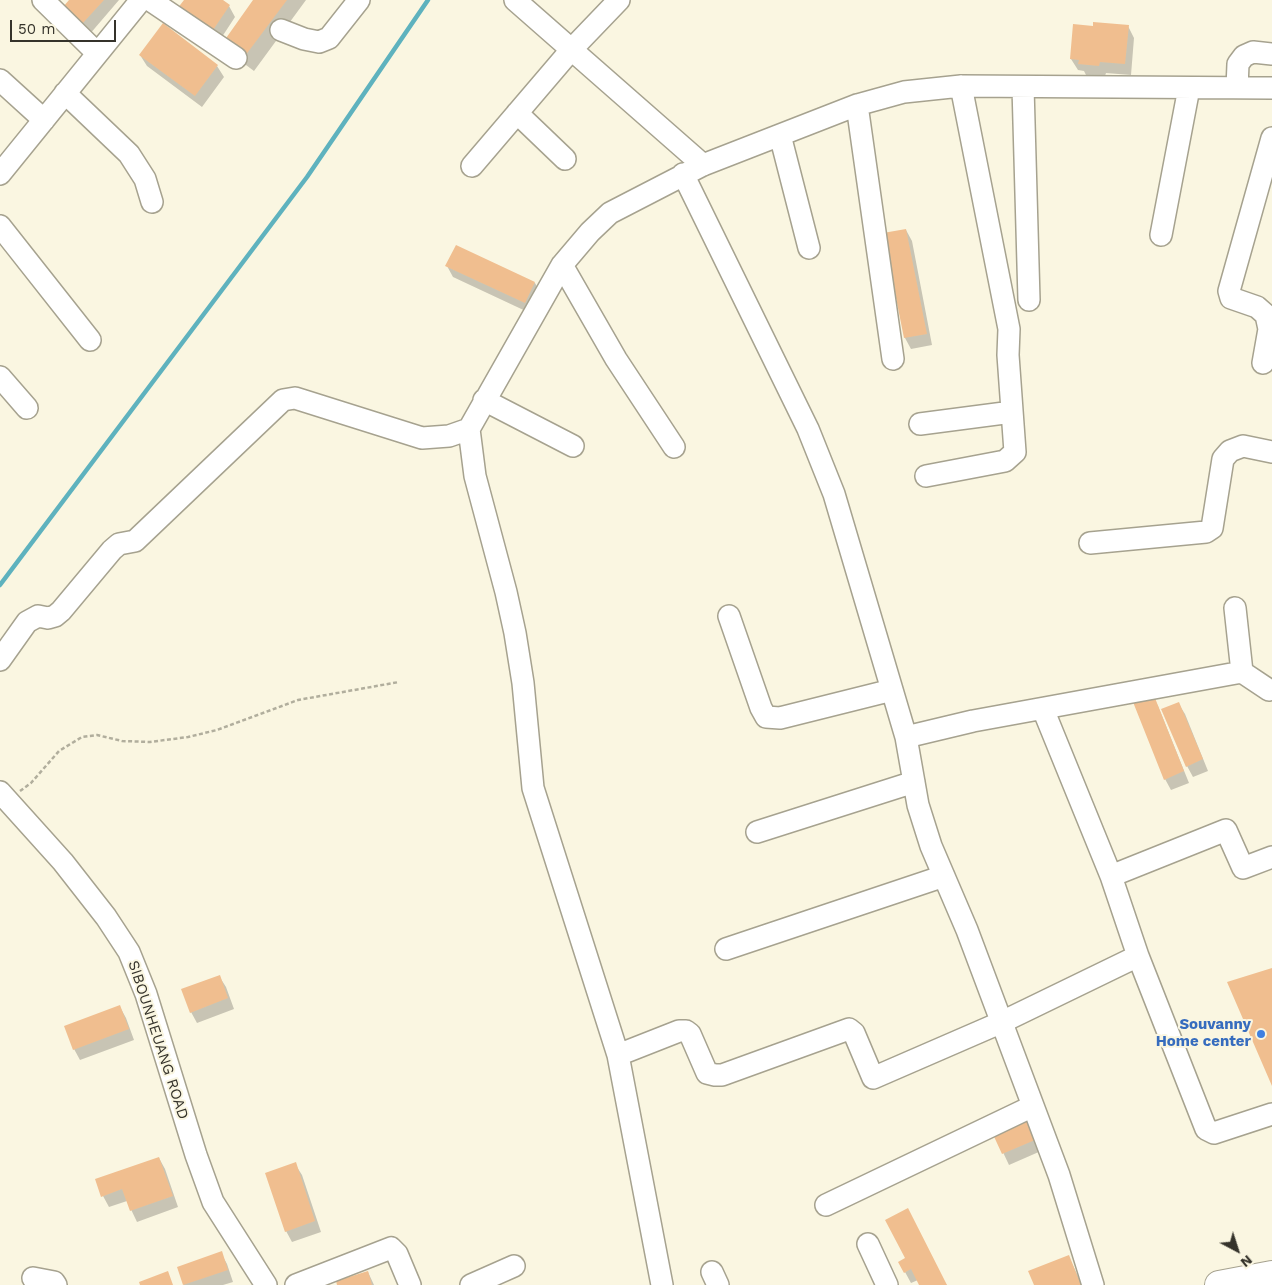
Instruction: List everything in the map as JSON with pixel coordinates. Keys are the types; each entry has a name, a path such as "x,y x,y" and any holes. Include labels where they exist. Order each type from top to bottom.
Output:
{"main road":[{"path":"1219,1285 1272,1274"}],"street":[{"path":"43,0 97,54"},
{"path":"0,174 141,0"},
{"path":"150,0 236,58"},
{"path":"281,30 304,39 319,42 329,38 358,0"},
{"path":"515,0 703,165"},
{"path":"472,166 571,50 619,0"},
{"path":"1237,88 1238,64 1244,56 1252,52 1272,54"},
{"path":"0,80 44,120"},
{"path":"662,1285 618,1055 533,788 523,683 515,634 506,592 474,476 470,429 484,400 562,265 590,232 610,213 703,165 857,105 904,92 961,86 1272,88"},
{"path":"926,476 1006,461 1015,452 1009,329 961,86"},
{"path":"1000,285 1028,292 1023,87"},
{"path":"1162,235 1189,88"},
{"path":"65,94 129,154 145,179 152,202"},
{"path":"857,105 893,359"},
{"path":"517,113 565,159"},
{"path":"780,135 809,248"},
{"path":"1263,363 1270,329 1266,315 1257,308 1231,298 1229,291 1272,138"},
{"path":"683,174 808,429 834,494 906,738 918,805 931,846 967,930 1059,1175 1093,1285"},
{"path":"0,226 90,340"},
{"path":"562,265 616,359 674,447"},
{"path":"0,377 27,408"},
{"path":"0,660 27,622 38,616 48,618 55,616 61,611 112,550 119,544 135,541 283,400 295,398 422,438 449,436 470,429"},
{"path":"484,400 573,446"},
{"path":"920,424 1012,412"},
{"path":"1090,542 1206,532 1212,528 1222,459 1230,451 1243,446 1272,452"},
{"path":"1235,608 1242,672"},
{"path":"728,616 760,708 766,717 780,718 892,690"},
{"path":"906,738 973,721 1242,672 1269,690"},
{"path":"1042,709 1111,876 1138,956 1206,1129 1214,1133 1272,1114"},
{"path":"757,832 914,782"},
{"name":"SIBOUNHEUANG ROAD","path":"4,796 74,876 106,917 129,952 146,994 196,1155 213,1202 266,1285"},
{"path":"1111,876 1226,830 1243,868 1272,857"},
{"path":"726,948 944,876"},
{"path":"618,1055 686,1030 690,1034 707,1073 722,1075 849,1029 854,1033 873,1078 1002,1022 1138,956"},
{"path":"826,1205 1033,1106"},
{"path":"868,1244 887,1285"},
{"path":"296,1285 391,1248 397,1254 410,1285"},
{"path":"471,1285 514,1266"},
{"path":"33,1278 54,1282 56,1285"}],"path":[{"path":"4,796 31,783 59,751 82,737 97,735 122,741 150,742 188,737 217,730 298,700 399,682"}],"building":[{"path":"69,0 104,0 82,24 63,7"},
{"path":"184,0 223,0 230,5 211,33 177,9"},
{"path":"253,0 287,0 245,56 224,41"},
{"path":"1093,22 1129,25 1125,64 1100,62 1099,66 1078,64 1079,60 1070,59 1073,24 1093,26"},
{"path":"163,23 218,65 195,96 139,55"},
{"path":"906,229 927,334 904,338 883,233"},
{"path":"456,245 535,282 525,303 445,266"},
{"path":"1153,693 1184,771 1164,780 1133,702"},
{"path":"1179,702 1203,759 1186,767 1161,709"},
{"name":"Souvanny Home center","path":"1272,968 1272,1086 1227,982"},
{"path":"220,975 228,998 190,1013 181,989"},
{"path":"120,1005 129,1029 73,1050 64,1026"},
{"path":"1025,1115 1035,1140 1002,1154 991,1130"},
{"path":"159,1157 173,1196 130,1211 122,1189 101,1197 95,1179"},
{"path":"296,1162 315,1221 285,1232 265,1173"},
{"path":"908,1208 947,1285 919,1285 911,1269 904,1273 898,1262 905,1258 885,1220"},
{"path":"222,1251 228,1270 183,1285 177,1267"},
{"path":"1069,1255 1081,1285 1034,1285 1028,1271"},
{"path":"168,1271 173,1285 140,1285 139,1282"},
{"path":"368,1271 372,1285 337,1285 336,1281"}],"waterway":[{"path":"0,585 307,177 428,0"}],"place":[{"name":"Souvanny Home center","path":"1261,1034"}]}
